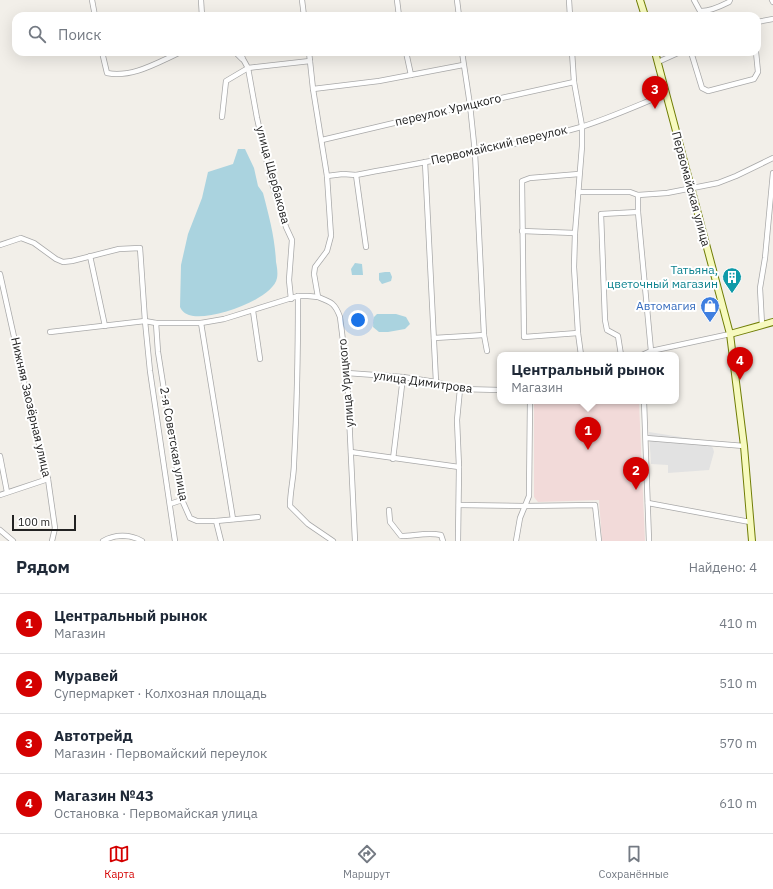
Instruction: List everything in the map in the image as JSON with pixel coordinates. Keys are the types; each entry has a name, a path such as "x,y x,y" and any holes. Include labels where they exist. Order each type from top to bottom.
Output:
{"main road":[{"path":"640,0 644,12"},
{"name":"Первомайская улица","path":"656,56 730,334 744,446 752,541"},
{"path":"730,334 773,322"}],"street":[{"path":"92,0 94,12"},
{"path":"201,0 202,12"},
{"path":"302,0 304,12"},
{"path":"397,0 398,12"},
{"path":"457,0 458,12"},
{"path":"569,0 570,12"},
{"path":"694,0 700,11 704,11 724,5 730,0"},
{"path":"761,22 773,20"},
{"path":"103,56 108,73 117,75 130,73 171,56"},
{"path":"239,56 243,60"},
{"name":"улица Щербакова","path":"242,56 248,68 272,180 286,227 292,240 289,280 291,298"},
{"path":"50,332 74,328 145,321 156,323 201,322 224,319 298,296 318,298 314,274 315,267 327,251 331,238 327,176 309,56"},
{"path":"407,56 410,75"},
{"path":"462,56 470,105 475,153 484,335 487,351"},
{"path":"572,56 574,82 582,126 574,267 581,352"},
{"path":"658,62 671,56"},
{"path":"692,56 702,88 708,91 754,79 758,72 756,56"},
{"path":"222,117 226,81 248,68 310,61"},
{"path":"313,88 378,81 463,65"},
{"name":"переулок Урицкого","path":"322,140 574,82"},
{"name":"Первомайский переулок","path":"327,176 343,174 356,175 475,153 582,126 666,94"},
{"path":"578,192 630,192 638,195 667,193 691,189 718,183 773,158"},
{"path":"425,162 436,382"},
{"path":"762,325 760,288 765,258 773,173"},
{"path":"578,333 524,337 522,181 530,178 579,174"},
{"path":"356,175 366,246"},
{"path":"638,195 638,212 651,351 730,334"},
{"path":"621,352 618,336 607,330 605,320 601,214 638,212"},
{"path":"522,232 575,233"},
{"path":"0,245 22,238 34,243 56,259 63,262 119,249 140,248 150,371 175,541"},
{"path":"90,256 105,326"},
{"name":"Нижняя Заозёрная улица","path":"0,274 31,413 48,479 55,528 52,541"},
{"path":"298,296 298,351 294,474 290,491 290,506 308,524 333,541"},
{"name":"улица Урицкого","path":"318,298 332,303 337,308 340,317 347,373 355,541"},
{"path":"253,310 260,359"},
{"path":"201,322 233,519"},
{"name":"2-я Советская улица","path":"156,323 162,375 182,500 190,518 197,521 216,521"},
{"path":"434,338 484,335"},
{"name":"улица Димитрова","path":"347,373 403,377 436,382 460,389 497,390"},
{"path":"393,459 403,377"},
{"path":"458,541 458,420 460,389"},
{"path":"516,541 520,518 530,496 530,404"},
{"path":"644,404 649,541"},
{"path":"646,438 744,446"},
{"path":"351,452 393,459 459,466"},
{"path":"0,456 7,492"},
{"path":"0,495 48,479"},
{"path":"170,504 182,500"},
{"path":"648,502 750,522"},
{"path":"459,504 525,506 595,505 599,541"},
{"path":"390,510 390,522 401,536 436,534 441,535 443,541"},
{"path":"221,541 216,521 258,517"},
{"path":"0,530 12,541"},
{"path":"103,541 129,535 142,541"}],"shaded area":[{"path":"534,404 639,404 645,541 602,541 599,500 538,502 534,497"},
{"path":"649,432 706,441 713,448 714,452 709,470 668,473 668,465 651,464"}],"water":[{"path":"238,149 245,149 254,168 258,186 263,193 273,236 277,278 273,286 264,294 239,307 210,315 189,315 183,312 180,307 181,265 188,234 202,198 208,172 233,164"},
{"path":"355,263 362,264 363,275 352,275 351,269"},
{"path":"390,272 392,277 391,281 382,284 379,280 379,273"},
{"path":"377,314 396,314 406,317 410,324 405,329 379,332 373,327 374,317"}],"place":[{"name":"Автотрейд","path":"655,109"},
{"name":"Татьяна, цветочный магазин","path":"732,294"},
{"name":"Автомагия","path":"710,323"},
{"name":"Магазин №43","path":"740,380"},
{"name":"Центральный рынок","path":"588,450"},
{"name":"Муравей","path":"636,490"}]}
